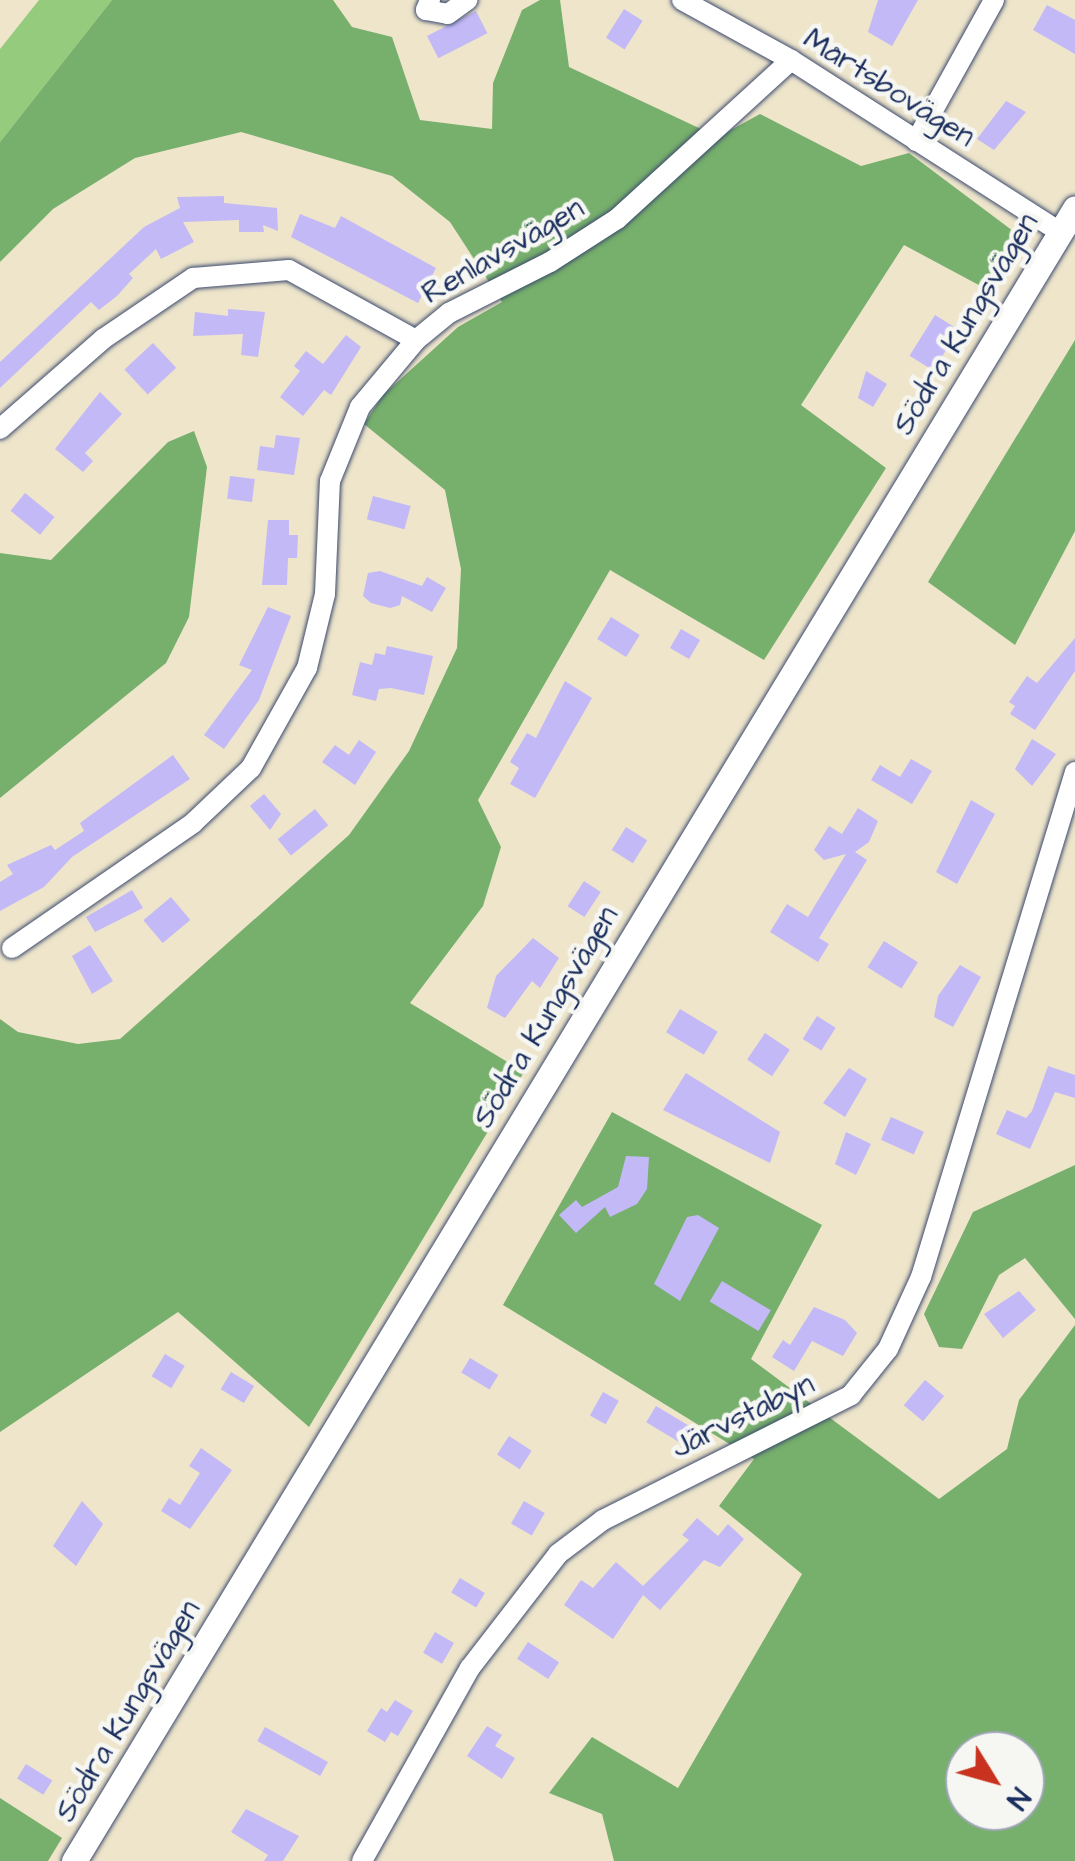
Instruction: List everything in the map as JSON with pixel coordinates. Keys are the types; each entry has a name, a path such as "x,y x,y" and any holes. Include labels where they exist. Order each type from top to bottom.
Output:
{"main road":[{"name":"Södra Kungsvägen","path":"74,1861 1075,208"}],"street":[{"path":"430,0 426,10 448,14 467,0"},
{"name":"Mårtsbovägen","path":"682,0 791,60 1060,232"},
{"path":"916,140 994,0"},
{"name":"Renlavsvägen","path":"12,948 193,823 251,768 307,668 325,594 330,481 360,408 416,340 449,313 550,262 617,219 791,60"},
{"path":"0,428 103,340 193,278 288,270 416,340"},
{"name":"Järvstabyn","path":"362,1861 470,1668 558,1554 604,1520 851,1394 888,1349 922,1277 1075,772"}],"green space":[{"path":"39,0 112,0 0,142 0,49"},
{"path":"112,0 333,0 352,27 392,37 420,120 492,129 493,83 522,10 540,0 560,0 569,67 718,137 760,114 861,166 909,153 1017,234 990,291 904,245 801,405 886,468 764,660 610,570 478,800 501,847 483,906 410,1003 524,1072 309,1427 178,1312 0,1432 0,1019 18,1032 78,1044 120,1039 349,835 409,751 457,648 461,569 445,490 364,424 383,395 458,327 502,302 450,222 392,176 241,132 135,158 53,209 0,262 0,142"},
{"path":"1075,340 1075,531 1015,645 928,582"},
{"path":"194,431 207,467 189,617 166,663 0,798 0,553 51,560 168,442"},
{"path":"612,1112 822,1225 751,1359 939,1499 1007,1449 1019,1400 1075,1325 1075,1861 614,1861 602,1814 549,1793 592,1737 678,1788 802,1574 719,1506 754,1459 503,1305"},
{"path":"1075,1165 1075,1319 1025,1258 999,1275 962,1349 939,1347 924,1314 973,1212"},
{"path":"0,1798 62,1838 48,1861 0,1861"}],"building":[{"path":"878,0 918,0 892,46 868,32"},
{"path":"1047,5 1075,20 1075,54 1033,30"},
{"path":"624,9 643,21 625,49 606,38"},
{"path":"476,11 487,33 438,58 427,36"},
{"path":"1006,101 1026,112 994,150 977,139"},
{"path":"224,196 224,203 277,208 278,231 263,225 264,232 239,232 239,220 183,222 194,242 161,259 156,249 129,274 133,278 117,296 99,310 91,302 0,388 0,362 144,227 180,208 177,197"},
{"path":"300,214 335,228 341,216 436,268 418,303 291,237"},
{"path":"228,309 265,312 258,357 241,355 243,334 193,336 195,312 228,316"},
{"path":"935,315 959,330 933,371 910,356"},
{"path":"346,335 361,347 331,395 324,390 303,416 280,397 300,371 294,366 306,351 323,364"},
{"path":"153,343 176,368 148,394 124,370"},
{"path":"866,371 887,384 873,407 858,398"},
{"path":"100,392 122,414 85,453 93,461 83,472 55,449"},
{"path":"276,435 300,438 294,475 257,470 260,446 274,448"},
{"path":"230,476 255,479 252,502 227,499"},
{"path":"25,493 55,517 40,535 11,511"},
{"path":"373,496 411,506 404,529 367,519"},
{"path":"268,520 289,520 289,535 298,535 297,558 288,558 287,585 262,585"},
{"path":"380,571 422,586 427,577 446,588 432,612 402,596 400,605 390,608 371,603 363,596 368,573"},
{"path":"268,607 291,616 259,700 224,749 204,735 252,670 239,665"},
{"path":"611,617 640,635 626,657 597,639"},
{"path":"681,629 700,640 689,659 670,648"},
{"path":"1075,638 1075,671 1035,730 1010,714 1015,706 1009,702 1027,676 1037,683"},
{"path":"387,646 433,656 424,695 391,688 379,689 376,701 352,695 360,662 372,665 375,653 385,655"},
{"path":"565,681 592,698 535,798 510,784 519,768 510,762 527,733 536,738"},
{"path":"1032,739 1056,754 1032,786 1015,769"},
{"path":"359,740 376,752 355,785 322,762 335,745 349,755"},
{"path":"173,755 190,779 72,857 44,887 0,911 0,882 13,874 7,865 51,845 55,850 84,831 80,823"},
{"path":"911,759 932,771 912,804 871,780 880,765 900,777"},
{"path":"264,794 281,814 270,830 250,806"},
{"path":"971,800 995,814 957,884 936,872"},
{"path":"858,808 878,821 869,842 855,852 867,860 819,938 829,944 818,962 770,932 787,904 808,917 846,854 824,860 814,850 829,826 842,834"},
{"path":"315,809 328,825 291,856 278,839"},
{"path":"626,827 647,840 633,863 612,850"},
{"path":"584,881 601,892 584,917 568,906"},
{"path":"132,890 143,908 95,932 86,917"},
{"path":"171,897 190,920 163,943 143,920"},
{"path":"533,938 559,958 540,988 532,981 505,1018 487,1008 496,976"},
{"path":"884,941 918,962 901,988 868,967"},
{"path":"90,945 113,981 92,994 72,956"},
{"path":"960,965 981,977 953,1027 934,1017 938,996"},
{"path":"680,1009 718,1032 704,1055 666,1032"},
{"path":"817,1016 836,1028 821,1051 803,1039"},
{"path":"765,1033 790,1050 772,1076 747,1060"},
{"path":"1048,1066 1075,1075 1075,1098 1055,1092 1030,1149 996,1134 1007,1110 1026,1118 1032,1111"},
{"path":"849,1068 867,1079 845,1117 823,1103"},
{"path":"686,1073 780,1132 770,1163 663,1110"},
{"path":"891,1117 924,1132 914,1154 881,1140"},
{"path":"846,1132 871,1144 856,1175 835,1164"},
{"path":"626,1156 649,1157 647,1189 637,1204 610,1217 605,1207 576,1233 559,1215 576,1200 582,1207 618,1187"},
{"path":"698,1215 719,1228 680,1301 654,1284 687,1217"},
{"path":"722,1281 771,1310 758,1331 710,1302"},
{"path":"1019,1291 1036,1310 1003,1338 984,1314"},
{"path":"814,1307 845,1320 857,1333 843,1356 812,1341 794,1371 772,1357 783,1340 790,1345"},
{"path":"165,1354 185,1366 171,1388 152,1376"},
{"path":"470,1358 498,1375 490,1390 461,1373"},
{"path":"231,1372 254,1386 244,1403 221,1389"},
{"path":"925,1380 944,1396 923,1421 904,1405"},
{"path":"603,1392 619,1401 606,1424 590,1416"},
{"path":"656,1406 698,1431 688,1448 646,1422"},
{"path":"509,1436 532,1451 520,1469 497,1454"},
{"path":"201,1448 232,1470 190,1529 161,1511 169,1498 180,1505 200,1473 189,1466"},
{"path":"82,1501 103,1524 76,1566 53,1546"},
{"path":"524,1501 545,1513 532,1536 511,1524"},
{"path":"697,1518 718,1536 728,1524 744,1539 720,1567 704,1560 660,1610 643,1595 613,1639 564,1605 581,1580 593,1588 616,1562 643,1586 689,1540 682,1535"},
{"path":"460,1578 485,1593 476,1608 451,1593"},
{"path":"435,1632 454,1643 442,1664 423,1653"},
{"path":"528,1642 559,1662 548,1679 517,1659"},
{"path":"395,1700 413,1711 398,1736 391,1732 385,1742 367,1731 381,1708 387,1712"},
{"path":"487,1726 502,1735 495,1746 515,1758 502,1779 467,1756"},
{"path":"265,1727 328,1762 320,1776 257,1741"},
{"path":"26,1764 52,1780 43,1795 17,1778"},
{"path":"246,1809 299,1836 283,1861 264,1861 268,1855 231,1832"}]}
